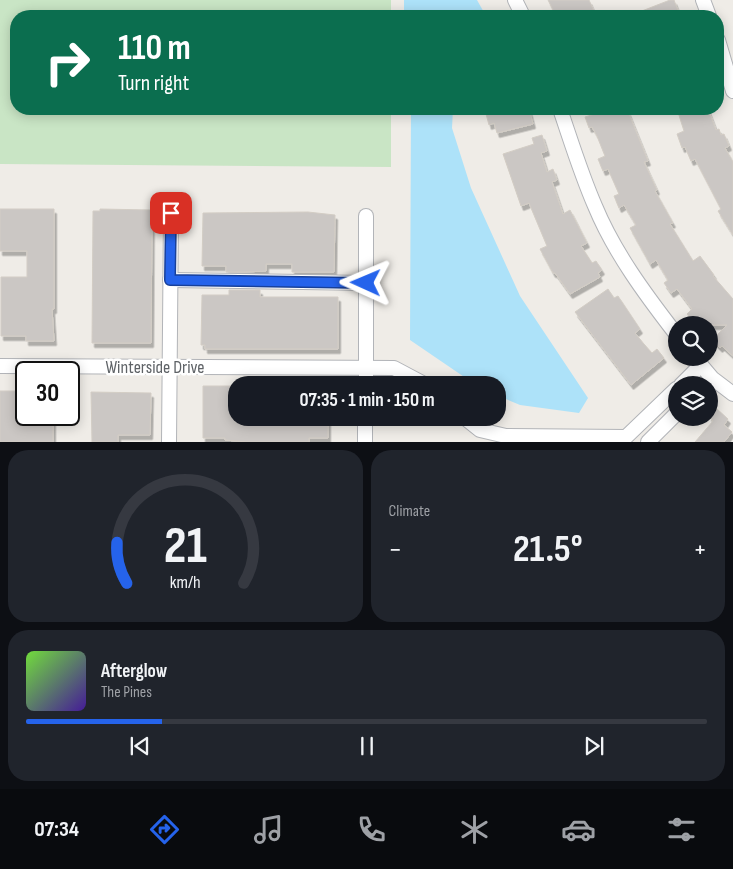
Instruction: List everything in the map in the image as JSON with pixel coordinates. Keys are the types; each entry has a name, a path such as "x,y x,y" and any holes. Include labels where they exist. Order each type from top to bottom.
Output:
{"street":[{"path":"724,60 733,91"},
{"path":"562,115 595,207 623,259 649,299 668,324"},
{"path":"169,442 171,213"},
{"path":"366,216 366,376"},
{"path":"170,280 366,283"},
{"name":"Winterside Drive","path":"0,366 394,368 409,376"},
{"path":"718,386 733,394"},
{"path":"475,426 480,430 506,436 633,438 668,398"},
{"path":"648,442 668,422"},
{"path":"365,426 365,442"}],"green space":[{"path":"0,0 391,0 391,10 10,10 10,115 391,115 391,167 0,164"}],"water":[{"path":"404,0 477,0 483,10 404,10"},
{"path":"411,115 453,115 452,128 471,188 520,296 588,398 579,413 520,405 506,399 506,376 463,376 410,340"}],"building":[{"path":"548,0 589,0 593,10 553,10"},
{"path":"674,0 678,10 644,10"},
{"path":"486,115 531,115 533,124 497,133 494,123 489,125"},
{"path":"592,115 629,115 648,161 644,162 657,190 655,191 673,223 670,224 693,261 700,256 713,276 733,299 733,356 722,346 720,348 718,346 718,334 727,325 718,325 718,316 689,316 687,314 692,309 677,289 671,293 664,283 668,280 656,260 650,264 630,228 636,225 624,205 619,208 614,196 619,194 608,169 603,171 598,159 605,156 592,127 589,128 585,117"},
{"path":"679,115 710,115 716,130 719,129 721,135 724,134 729,146 725,148 733,162 733,235 718,211 721,209 695,159 691,161 685,147 682,148 677,134 684,131"},
{"path":"542,135 547,151 541,153 547,172 553,169 557,180 552,182 563,214 570,210 587,243 581,246 592,263 596,261 602,270 598,273 600,277 570,294 555,273 553,273 540,249 547,246 529,203 521,206 503,154 534,144 532,138"},
{"path":"0,209 54,209 54,309 52,309 54,341 26,341 26,336 1,336 1,277 27,277 27,251 0,251"},
{"path":"100,209 152,210 151,343 92,343 93,211 100,211"},
{"path":"308,212 335,215 334,272 292,272 292,264 266,264 266,271 244,272 226,272 226,266 202,266 203,213"},
{"path":"608,289 614,298 618,296 640,329 635,333 652,353 657,349 664,358 631,385 575,312"},
{"path":"229,290 260,290 260,297 338,297 338,349 205,349 205,345 201,345 202,295 229,295"},
{"path":"203,386 228,386 228,426 328,426 328,438 309,438 309,442 247,442 225,440 225,438 203,438"},
{"path":"0,391 15,391 15,426 53,426 53,442 0,442"},
{"path":"91,392 151,393 150,435 118,435 118,442 92,442"},
{"path":"718,410 728,419 724,425 732,432 724,442 695,442 709,426 718,426"}],"route":[{"path":"171,213 170,280 366,283"}]}
